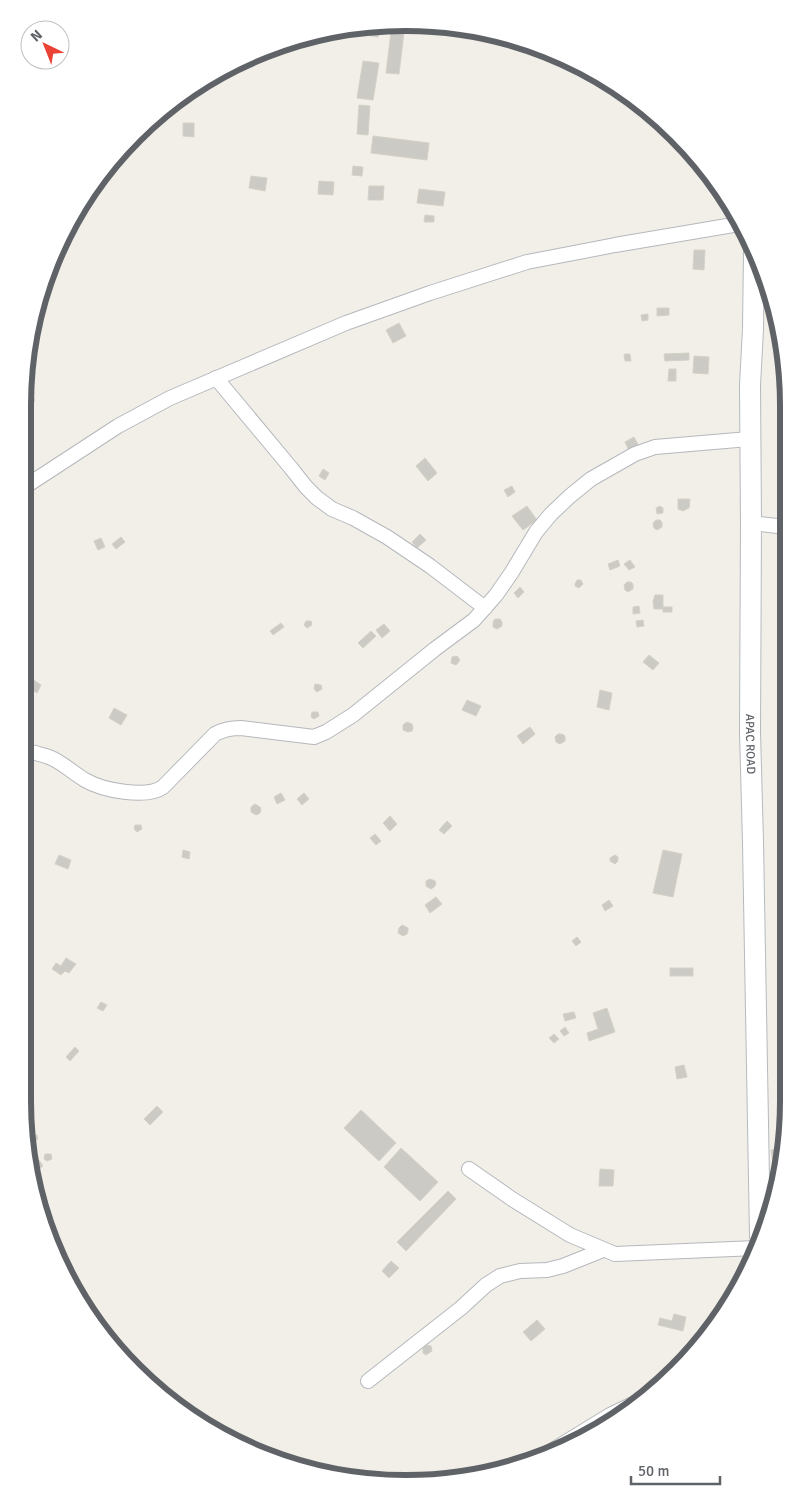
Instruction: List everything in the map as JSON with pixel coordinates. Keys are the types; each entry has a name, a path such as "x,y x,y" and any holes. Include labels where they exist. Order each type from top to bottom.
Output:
{"main road":[{"name":"APAC ROAD","path":"754,269 750,439 750,732 754,842 760,1222"}],"street":[{"path":"31,483 118,426 170,398 346,323 430,293 527,262 734,225"},
{"path":"216,378 306,487 321,501 332,509 353,518 387,537 430,566 485,608"},
{"path":"31,752 48,756 87,781 113,790 153,792 158,791 215,734 222,730 241,728 314,737 326,732 354,715 474,620 512,572 536,532 551,514 591,479 635,454 655,447 750,439"},
{"path":"751,522 780,526"},
{"path":"469,1169 512,1199 570,1235 615,1254 749,1248"},
{"path":"368,1381 461,1308 486,1285 500,1276 520,1271 547,1270 563,1266 603,1250"}],"building":[{"path":"404,31 399,74 386,73 391,32"},
{"path":"379,32 378,37 365,35 365,33"},
{"path":"363,61 379,63 373,100 357,98"},
{"path":"359,105 370,106 368,135 357,134"},
{"path":"183,123 194,123 194,137 183,136"},
{"path":"373,136 429,143 427,160 371,153"},
{"path":"353,166 363,167 362,176 352,175"},
{"path":"251,176 267,178 265,191 249,188"},
{"path":"319,181 334,182 333,195 318,194"},
{"path":"369,186 384,186 383,200 368,200"},
{"path":"419,189 445,192 443,206 417,203"},
{"path":"425,215 434,216 434,222 424,222"},
{"path":"694,250 705,250 704,270 693,269"},
{"path":"657,308 669,308 669,315 657,316"},
{"path":"648,314 648,320 642,321 641,315"},
{"path":"399,323 406,336 393,343 386,330"},
{"path":"689,353 689,360 665,361 664,354"},
{"path":"624,354 630,354 631,361 625,361"},
{"path":"694,356 709,357 708,374 693,373"},
{"path":"669,369 676,369 676,381 668,381"},
{"path":"634,437 641,450 631,455 625,442"},
{"path":"425,458 437,473 428,481 416,466"},
{"path":"323,469 329,473 325,480 319,476"},
{"path":"512,486 515,492 508,497 504,490"},
{"path":"678,499 690,499 689,508 683,511 678,509"},
{"path":"527,506 537,520 523,530 512,516"},
{"path":"660,506 663,508 663,513 657,514 656,508"},
{"path":"656,520 662,522 662,527 657,530 654,528 653,523"},
{"path":"420,534 426,540 417,548 412,542"},
{"path":"121,537 125,542 116,549 112,544"},
{"path":"101,538 105,547 98,550 94,541"},
{"path":"618,560 620,566 610,570 608,564"},
{"path":"630,560 635,567 629,570 624,564"},
{"path":"577,580 581,580 583,584 579,588 575,586"},
{"path":"627,582 633,584 633,589 628,592 625,590 624,585"},
{"path":"520,587 524,592 518,598 514,593"},
{"path":"655,595 663,595 663,609 654,609 653,601"},
{"path":"639,606 640,613 633,614 633,607"},
{"path":"663,607 672,607 672,612 663,612"},
{"path":"495,619 500,619 502,622 502,626 497,629 493,627"},
{"path":"643,620 644,626 637,627 636,621"},
{"path":"306,621 311,621 312,625 307,628 304,625"},
{"path":"281,623 284,627 273,635 270,631"},
{"path":"384,624 390,631 382,638 376,630"},
{"path":"371,631 376,636 363,648 358,643"},
{"path":"649,655 659,663 653,670 643,662"},
{"path":"457,656 460,660 456,665 451,663 452,657"},
{"path":"32,679 41,685 37,693 31,689"},
{"path":"315,684 321,685 322,689 317,692 314,689"},
{"path":"600,690 612,693 609,710 597,707"},
{"path":"467,700 481,706 476,716 462,710"},
{"path":"114,708 127,715 121,725 109,718"},
{"path":"312,712 318,712 319,716 314,719 311,717"},
{"path":"407,722 412,724 412,731 403,730 403,725"},
{"path":"530,727 535,734 523,744 517,736"},
{"path":"558,734 565,736 565,741 560,744 556,742 555,737"},
{"path":"281,793 285,800 277,804 274,797"},
{"path":"304,793 309,799 302,805 297,799"},
{"path":"255,804 261,810 256,815 251,812 251,807"},
{"path":"390,816 397,824 390,831 383,823"},
{"path":"447,821 452,826 444,834 439,830"},
{"path":"135,825 141,825 142,829 137,832 134,829"},
{"path":"375,834 381,841 376,845 370,838"},
{"path":"183,850 190,852 189,859 182,857"},
{"path":"663,850 682,854 673,897 653,893"},
{"path":"59,855 71,860 68,869 55,864"},
{"path":"615,855 618,857 618,861 615,864 610,861 610,858"},
{"path":"430,879 435,881 436,884 431,889 426,886 426,881"},
{"path":"436,897 442,904 430,913 425,905"},
{"path":"609,900 613,906 605,911 602,905"},
{"path":"402,925 408,928 407,934 403,936 398,933"},
{"path":"577,937 581,942 576,946 572,941"},
{"path":"66,958 76,964 69,973 65,971 61,975 52,969 56,963 61,966"},
{"path":"670,968 693,968 693,976 670,976"},
{"path":"101,1002 107,1005 103,1011 97,1008"},
{"path":"607,1008 615,1032 589,1041 587,1033 598,1029 593,1013"},
{"path":"574,1012 576,1018 565,1021 563,1014"},
{"path":"565,1027 569,1033 564,1036 560,1031"},
{"path":"554,1034 559,1039 554,1043 549,1038"},
{"path":"75,1047 79,1051 70,1061 66,1057"},
{"path":"684,1065 687,1077 677,1079 675,1067"},
{"path":"157,1106 163,1112 150,1125 144,1119"},
{"path":"361,1110 396,1143 379,1161 344,1128"},
{"path":"33,1135 37,1135 38,1139 33,1142"},
{"path":"401,1148 438,1182 420,1201 384,1167"},
{"path":"777,1149 775,1164 773,1164 771,1150"},
{"path":"45,1154 51,1154 52,1159 47,1161 44,1159"},
{"path":"39,1160 43,1166 37,1170 36,1162"},
{"path":"600,1169 614,1170 613,1186 599,1186"},
{"path":"448,1191 456,1199 406,1251 397,1242"},
{"path":"391,1261 399,1268 389,1278 382,1271"},
{"path":"674,1314 686,1317 683,1331 658,1325 660,1318 672,1321"},
{"path":"537,1320 545,1329 531,1341 523,1332"},
{"path":"431,1346 432,1351 426,1355 423,1353 423,1347"}]}
